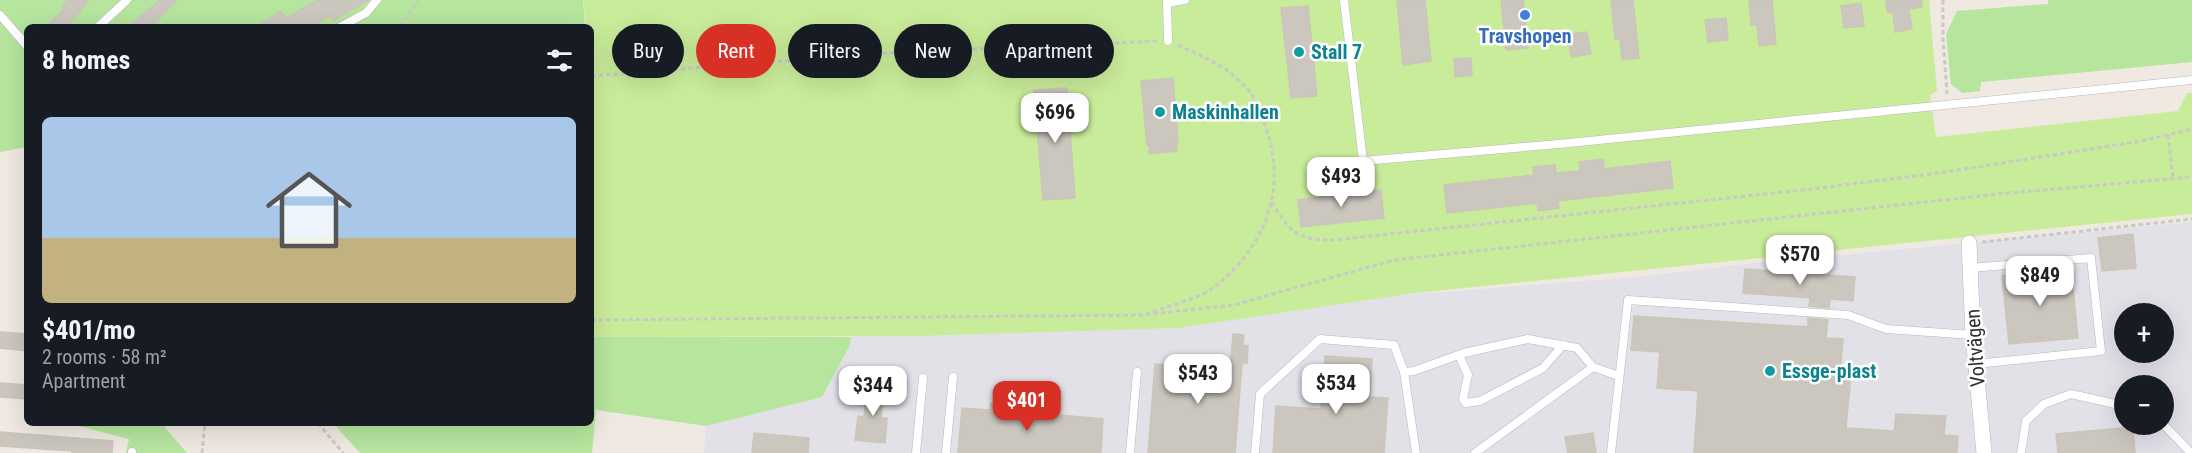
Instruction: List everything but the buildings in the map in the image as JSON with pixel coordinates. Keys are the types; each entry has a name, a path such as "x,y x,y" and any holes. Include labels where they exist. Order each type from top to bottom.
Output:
{"street":[{"name":"Voltvägen","path":"1969,243 1973,335 1984,453"}],"lane":[{"path":"101,24 127,0"},
{"path":"346,24 366,13 377,0"},
{"path":"1168,41 1167,1 1185,0"},
{"path":"1344,0 1363,161 1559,144 2192,80"},
{"path":"0,15 24,43"},
{"path":"1970,268 2091,258 2101,351 1976,364"},
{"path":"1611,453 1628,300 1848,315 1886,329 1973,335"},
{"path":"1255,453 1260,394 1320,339 1394,345 1404,372 1416,453"},
{"path":"1404,372 1459,355 1528,339 1578,348 1593,367 1619,376"},
{"path":"1459,355 1468,375 1463,399 1466,403 1479,401 1543,368 1563,345"},
{"path":"1474,453 1593,367"},
{"path":"1130,453 1137,372"},
{"path":"946,453 953,377"},
{"path":"916,453 923,378"},
{"path":"2021,453 2026,421 2044,404 2071,394 2114,404"},
{"path":"2174,435 2192,453"}],"path":[{"path":"402,24 418,0"},
{"path":"1943,0 1943,38 1948,104"},
{"path":"594,76 887,53 1168,41 1221,65 1250,92 1268,131 1274,169 1272,202 1262,234 1240,262 1209,291 1142,315"},
{"path":"1272,202 1285,225 1297,235 1314,240 1333,240 1812,189 1939,173 2141,141 2192,129"},
{"path":"2168,135 2173,178"},
{"path":"594,320 1142,315 1234,305 1394,260 1986,195 2192,177"},
{"path":"1969,243 2192,219"},
{"path":"202,453 204,426"},
{"path":"320,426 343,453"}],"shaded area":[{"path":"2192,222 2192,453 704,453 706,426 822,397 850,345 851,337 1179,328 1401,295 1636,277 1755,263"}],"green space":[{"path":"0,0 583,0 585,24 24,24 24,148 0,152"},
{"path":"583,0 1929,0 1937,91 1930,95 1936,137 2178,111 2187,93 2192,93 2192,214 1415,293 1179,328 917,336 594,337 594,24 586,24"},
{"path":"2048,0 2192,0 2192,62 1981,82 1980,91 1962,93 1951,84 1946,34 1957,11 2048,4"},
{"path":"594,337 851,337 850,345 822,397 706,426 596,410 592,453 360,453 336,426 594,426"},
{"path":"79,426 164,426 187,453 126,453 129,439"}],"place":[{"name":"Travshopen","path":"1525,15"},
{"name":"Stall 7","path":"1299,52"},
{"name":"Maskinhallen","path":"1160,112"},
{"name":"Essge-plast","path":"1770,371"}]}
